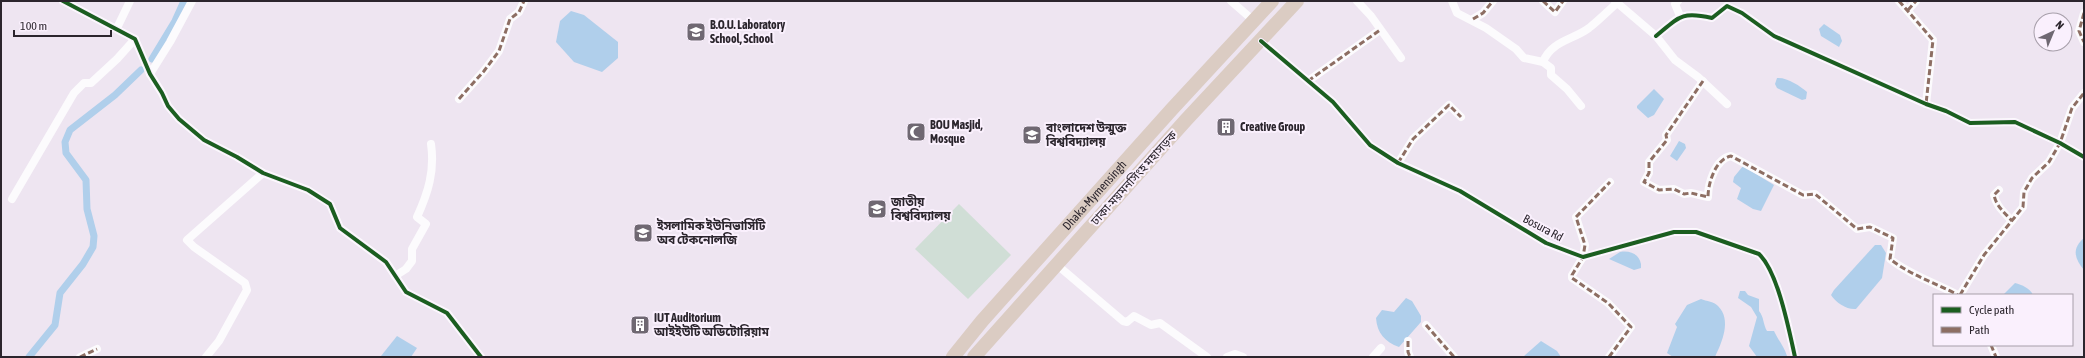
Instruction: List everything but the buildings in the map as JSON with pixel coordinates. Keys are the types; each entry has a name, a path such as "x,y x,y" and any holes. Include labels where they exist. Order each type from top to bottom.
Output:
{"highway":[{"name":"Dhaka-Mymensingh","path":"953,357 982,321 1172,109 1272,1"},
{"name":"ঢাকা-ময়মনসিংহ মহাসড়ক","path":"978,356 1056,264 1186,120 1297,1"}],"street":[{"path":"63,1 117,28 135,39 150,74 168,106 179,119 204,140 237,157 263,173 308,190 330,204 340,228 386,262 406,292 447,313 481,357"},
{"path":"117,28 130,1"},
{"path":"150,74 170,42 192,1"},
{"path":"459,99 484,71 499,51 510,19 519,12 524,1"},
{"path":"1231,1 1254,21"},
{"path":"1357,1 1402,58"},
{"path":"1452,1 1457,13 1473,19 1516,49 1524,58 1532,61 1543,62 1551,68 1551,75 1567,89 1581,106"},
{"path":"1473,19 1482,13 1493,1"},
{"path":"1543,1 1555,12 1564,1"},
{"path":"1678,1 1675,4 1680,16"},
{"path":"1899,1 1933,40 1926,104"},
{"path":"1908,10 1916,1"},
{"path":"1543,62 1546,56 1558,43 1578,35 1589,28 1616,2 1656,36 1675,60 1703,81 1727,104"},
{"path":"1656,36 1680,16 1697,14 1712,18 1727,6 1742,12 1774,36 1926,104 1946,111 1970,123 2015,122 2060,143 2084,157"},
{"path":"2084,13 2079,31 2084,42"},
{"path":"1308,81 1380,30"},
{"path":"12,199 74,93 84,83 91,83 103,73 135,39"},
{"name":"Bosura Rd","path":"1261,41 1333,102 1370,145 1398,163 1460,190 1546,243 1583,257"},
{"path":"1703,81 1666,135 1667,140 1649,162 1649,173 1644,182 1659,190 1674,189 1684,194 1692,193 1708,197 1710,181 1715,171 1726,158 1731,156 1803,195 1815,194 1857,229 1870,227 1894,238 1890,259 1901,268 1957,294"},
{"path":"1960,294 1984,255 2023,207 2024,192 2032,178 2049,162 2060,143 2072,108 2084,93"},
{"path":"1398,163 1413,139 1449,105 1461,117"},
{"path":"395,276 406,269 412,261 412,249 426,224 417,217 431,180 431,144"},
{"path":"206,357 219,341 247,290 245,283 194,247 187,240 263,173"},
{"path":"1609,357 1631,327 1612,308 1572,278 1572,275 1583,257 1584,241 1576,217 1610,182"},
{"path":"2000,190 1994,195 1997,206 2012,221"},
{"path":"1583,257 1674,232 1696,232 1759,254 1766,260 1779,297 1795,357"},
{"path":"1056,264 1123,321 1127,322 1134,316 1151,325 1160,323 1207,357"},
{"path":"1426,325 1454,357"},
{"path":"1408,341 1408,352 1410,357"},
{"path":"1991,346 1996,357"},
{"path":"1373,357 1381,348"},
{"path":"80,357 97,349"},
{"path":"1227,357 1235,354 1243,357"}],"shaded area":[{"path":"959,204 1011,255 968,299 915,249"}],"water":[{"path":"571,11 584,15 618,42 618,58 602,72 574,62 556,42 560,21"},
{"path":"1824,24 1840,35 1842,41 1839,47 1821,36 1819,29"},
{"path":"1777,78 1789,80 1801,87 1807,92 1806,99 1802,100 1777,88 1775,84"},
{"path":"1654,89 1664,99 1654,115 1648,118 1637,108 1637,106"},
{"path":"1679,141 1685,144 1686,148 1677,161 1670,156"},
{"path":"1743,166 1774,185 1761,211 1753,209 1737,199 1741,188 1733,182 1734,177"},
{"path":"2084,238 2084,270 2078,262 2076,250 2077,246"},
{"path":"1875,245 1881,245 1886,253 1882,278 1856,309 1842,305 1831,295"},
{"path":"1620,252 1631,252 1636,255 1640,261 1641,268 1634,270 1609,259"},
{"path":"2015,283 2028,289 2032,294 2004,294"},
{"path":"1740,291 1745,291 1748,295 1759,299 1759,311 1767,331 1774,331 1784,349 1787,356 1786,357 1757,357 1749,346 1757,317 1751,307 1738,298"},
{"path":"1406,298 1412,301 1421,316 1421,322 1399,347 1386,340 1378,328 1376,318 1382,310 1394,312"},
{"path":"1701,299 1717,305 1724,318 1725,324 1723,338 1715,357 1673,357 1667,353 1677,327 1675,324 1687,305"},
{"path":"397,336 417,348 411,357 381,356"},
{"path":"1541,341 1557,351 1561,357 1523,357"}],"waterway":[{"path":"152,59 175,21 184,1"},
{"path":"29,357 55,325 60,293 83,264 93,247 94,236 87,209 86,180 66,153 65,142 70,130 115,95 141,70"}],"marked path":[{"path":"459,99 484,71 499,51 510,19 519,12 524,1"},
{"path":"1473,19 1483,13 1493,1"},
{"path":"1543,1 1555,12 1563,1"},
{"path":"1899,1 1933,40 1926,104"},
{"path":"1908,10 1916,1"},
{"path":"2084,13 2079,31 2084,42"},
{"path":"1308,81 1380,30"},
{"path":"1703,81 1666,135 1667,140 1649,162 1649,173 1644,182 1659,190 1674,189 1684,194 1691,193 1708,197 1711,179 1717,167 1725,158 1731,156 1803,195 1815,194 1857,229 1870,227 1893,238 1890,259 1898,265 1956,294"},
{"path":"1961,294 1984,255 2023,207 2024,192 2032,178 2049,162 2060,143 2072,108 2084,93"},
{"path":"1398,163 1413,139 1449,105 1461,117"},
{"path":"1609,357 1631,327 1608,303 1572,278 1572,275 1583,257 1585,245 1576,217 1610,182"},
{"path":"1999,190 1994,195 1995,199 2001,209 2012,221"},
{"path":"1426,325 1454,357"},
{"path":"1408,341 1408,352 1410,357"},
{"path":"1991,346 1996,357"},
{"path":"80,357 97,349"}],"cycle path":[{"path":"63,1 135,39 150,74 168,106 179,119 204,140 237,157 263,173 308,190 330,204 340,228 386,262 406,292 447,313 481,357"},
{"path":"1656,36 1681,17 1693,15 1712,18 1727,6 1742,13 1774,36 1926,104 1946,111 1970,123 2015,122 2060,143 2084,157"},
{"path":"1261,41 1333,102 1370,145 1398,163 1460,191 1546,243 1583,257 1674,232 1696,232 1759,254 1766,262 1777,287 1786,317 1795,357"}],"place":[{"name":"B.O.U. Laboratory School, School","path":"696,32"},
{"name":"Creative Group","path":"1226,127"},
{"name":"BOU Masjid, Mosque","path":"916,132"},
{"name":"বাংলাদেশ উন্মুক্ত বিশ্ববিদ্যালয়","path":"1032,135"},
{"name":"জাতীয় বিশ্ববিদ্যালয়","path":"877,209"},
{"name":"ইসলামিক ইউনিভার্সিটি অব টেকনোলজি","path":"643,233"},
{"name":"IUT Auditorium আইইউটি অডিটোরিয়াম","path":"640,325"}]}
